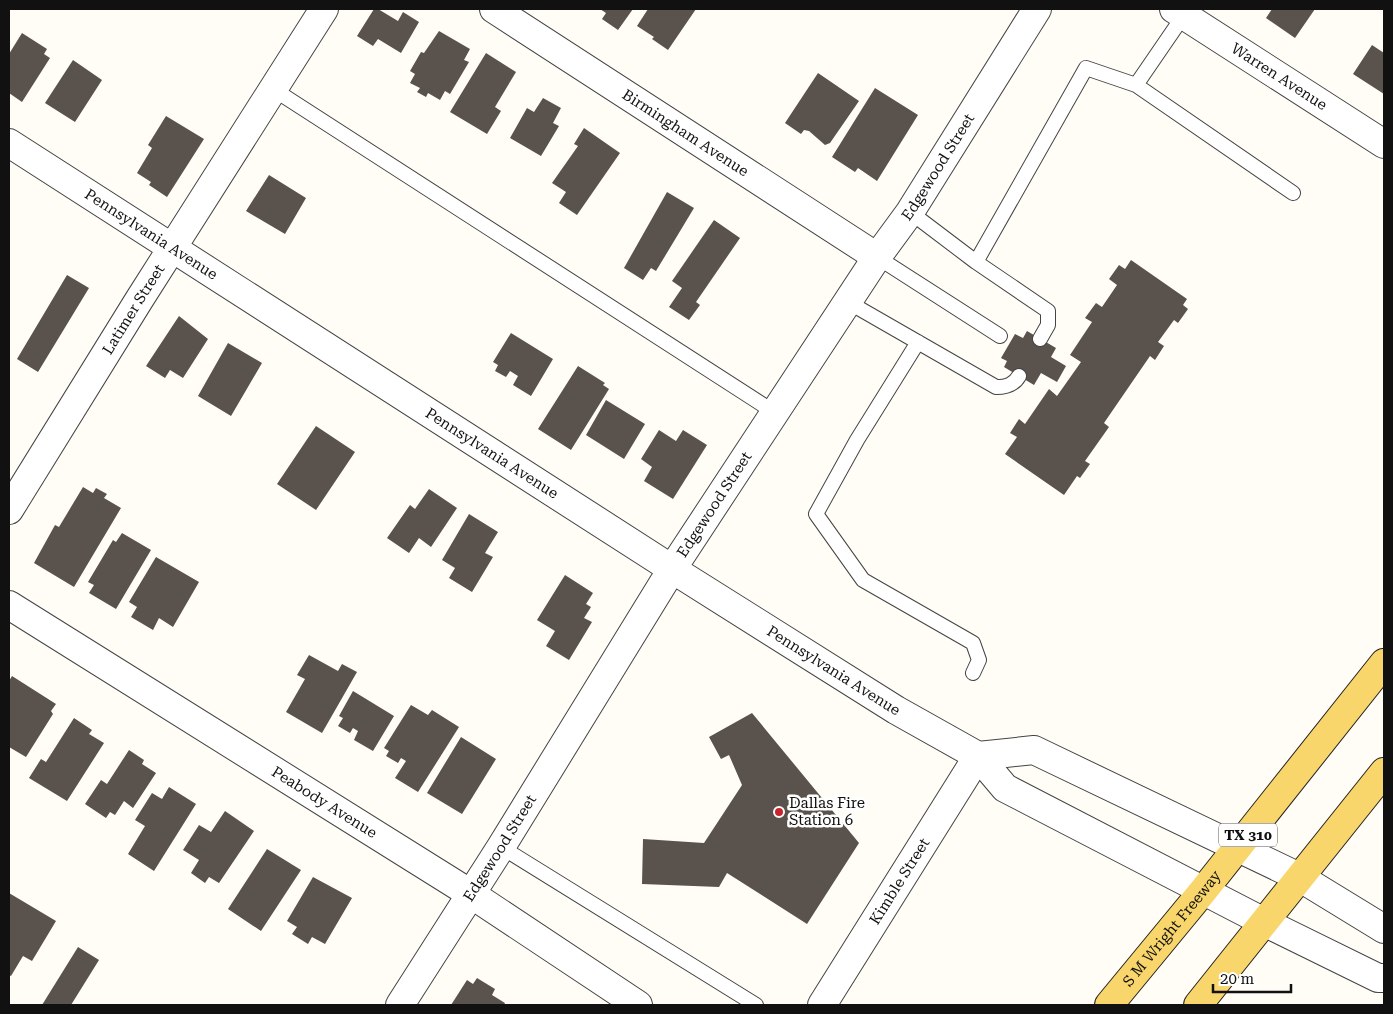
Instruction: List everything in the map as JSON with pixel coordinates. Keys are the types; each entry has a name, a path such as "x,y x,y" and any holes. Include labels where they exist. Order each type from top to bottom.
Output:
{"main road":[{"name":"S M Wright Freeway","path":"1109,1005 1238,847 1384,663"},
{"path":"1198,1005 1384,772"}],"street":[{"name":"Latimer Street","path":"9,510 139,300 324,9"},
{"name":"Birmingham Avenue","path":"494,9 876,257"},
{"name":"Edgewood Street","path":"400,1005 501,847 672,569 876,257 910,212 1036,9"},
{"name":"Warren Avenue","path":"1192,15 1384,144"},
{"name":"Pennsylvania Avenue","path":"9,143 672,569 896,710 978,756 1005,788 1264,922 1378,978 1384,978"},
{"name":"Peabody Avenue","path":"9,605 471,894 638,1005"},
{"path":"978,756 1034,750 1299,877 1384,929"},
{"name":"Kimble Street","path":"822,1005 978,756"}],"lane":[{"path":"1136,85 1192,15"},
{"path":"976,262 1086,68 1136,85 1294,193"},
{"path":"273,89 774,412"},
{"path":"910,212 976,262 1048,311 1048,325 1040,339"},
{"path":"876,257 1000,336"},
{"path":"848,302 996,387 1006,387 1016,382 1019,376"},
{"path":"918,342 857,440 816,514 863,580 973,643 979,660 973,673"},
{"path":"501,847 756,1005"}],"building":[{"path":"374,9 378,9 398,21 403,12 419,22 401,53 378,39 373,46 357,36"},
{"path":"600,9 633,9 618,30 602,19 606,13"},
{"path":"648,9 696,9 668,50 652,39 654,37 637,26"},
{"path":"1272,9 1315,9 1295,38 1266,18"},
{"path":"439,31 470,49 464,60 469,62 450,94 445,91 440,100 428,93 426,97 417,92 420,88 410,83 415,74 410,71 421,52 424,53"},
{"path":"22,33 47,49 44,54 50,58 22,102 9,93 9,54"},
{"path":"1372,45 1384,53 1384,94 1353,74"},
{"path":"486,53 516,72 495,107 501,111 487,134 450,112"},
{"path":"73,60 102,80 75,122 45,103"},
{"path":"818,73 859,101 830,143 825,145 809,131 804,130 801,134 785,123"},
{"path":"875,88 918,115 877,181 858,168 855,172 832,157"},
{"path":"543,98 561,108 553,123 559,126 541,156 510,138 527,108 534,112"},
{"path":"166,116 204,139 167,197 149,185 151,182 137,173 152,148 148,145"},
{"path":"584,128 620,153 577,215 559,203 566,192 552,183 578,146 574,144"},
{"path":"269,175 306,198 285,234 246,211"},
{"path":"667,192 694,208 656,271 651,268 643,280 624,268"},
{"path":"714,220 740,238 696,302 700,305 689,320 669,307 682,288 672,281"},
{"path":"1131,260 1187,299 1183,305 1188,309 1178,323 1174,320 1158,342 1164,346 1155,360 1150,356 1104,423 1109,427 1085,461 1090,464 1080,478 1077,476 1064,495 1005,454 1017,437 1010,433 1019,419 1025,424 1049,389 1057,396 1081,362 1070,355 1092,322 1085,318 1096,303 1102,307 1117,285 1109,279 1119,265 1125,269"},
{"path":"67,275 89,288 38,372 17,359"},
{"path":"179,316 208,339 183,378 170,370 165,378 146,366"},
{"path":"1027,331 1056,348 1051,357 1066,366 1057,382 1041,373 1034,385 1004,367 1007,361 1001,358 1015,334 1023,338"},
{"path":"511,333 553,359 531,396 513,385 518,376 510,371 506,377 495,371 498,365 493,362"},
{"path":"228,343 262,363 231,416 198,396"},
{"path":"578,366 605,383 603,385 609,389 571,450 538,429"},
{"path":"606,400 645,424 624,459 586,435"},
{"path":"316,426 355,452 316,510 277,484"},
{"path":"659,430 676,441 683,430 707,445 673,499 644,481 652,467 641,459"},
{"path":"83,487 93,493 96,488 107,494 104,498 121,508 74,587 34,563 55,525 59,527"},
{"path":"429,489 457,508 431,547 419,538 409,553 387,538 410,505 415,509"},
{"path":"469,514 498,532 485,553 493,557 472,592 449,578 455,568 442,560"},
{"path":"122,533 151,550 116,609 89,593 94,585 88,582 113,540 116,542"},
{"path":"156,557 199,582 173,627 159,618 153,630 131,617 137,607 129,602"},
{"path":"565,575 593,593 586,604 591,607 584,618 592,622 569,660 546,646 555,631 537,620"},
{"path":"309,655 338,671 342,664 357,672 322,733 286,712 305,679 297,675"},
{"path":"12,676 56,704 51,711 53,714 26,757 9,747 9,681"},
{"path":"353,691 394,716 373,751 354,740 358,731 353,728 350,733 338,726 343,718 339,716"},
{"path":"411,705 428,715 432,710 459,727 418,792 395,778 406,761 401,758 398,763 386,756 389,751 384,748"},
{"name":"Dallas Fire Station 6","path":"752,713 859,843 807,924 727,873 719,887 642,884 643,839 704,843 742,785 729,755 721,759 709,737"},
{"path":"74,718 92,730 89,734 104,743 67,801 29,778 41,759 46,762"},
{"path":"461,737 496,759 462,814 427,793"},
{"path":"129,750 144,760 142,764 156,773 133,808 124,801 115,815 110,812 106,818 85,804 101,780 107,784"},
{"path":"169,787 196,804 154,871 128,854 145,826 135,820 152,793 162,799"},
{"path":"225,811 254,831 219,883 209,877 205,883 191,873 199,860 183,850 199,825 211,832"},
{"path":"267,849 301,870 261,931 228,909"},
{"path":"313,877 352,898 325,944 312,937 308,944 292,934 297,927 287,921"},
{"path":"9,893 56,921 32,961 23,956 11,976 9,975"},
{"path":"78,947 99,960 71,1005 42,1005"},
{"path":"477,978 495,989 492,995 505,1003 504,1005 451,1005 467,980 473,984"}],"place":[{"name":"Dallas Fire Station 6","path":"779,812"}]}
